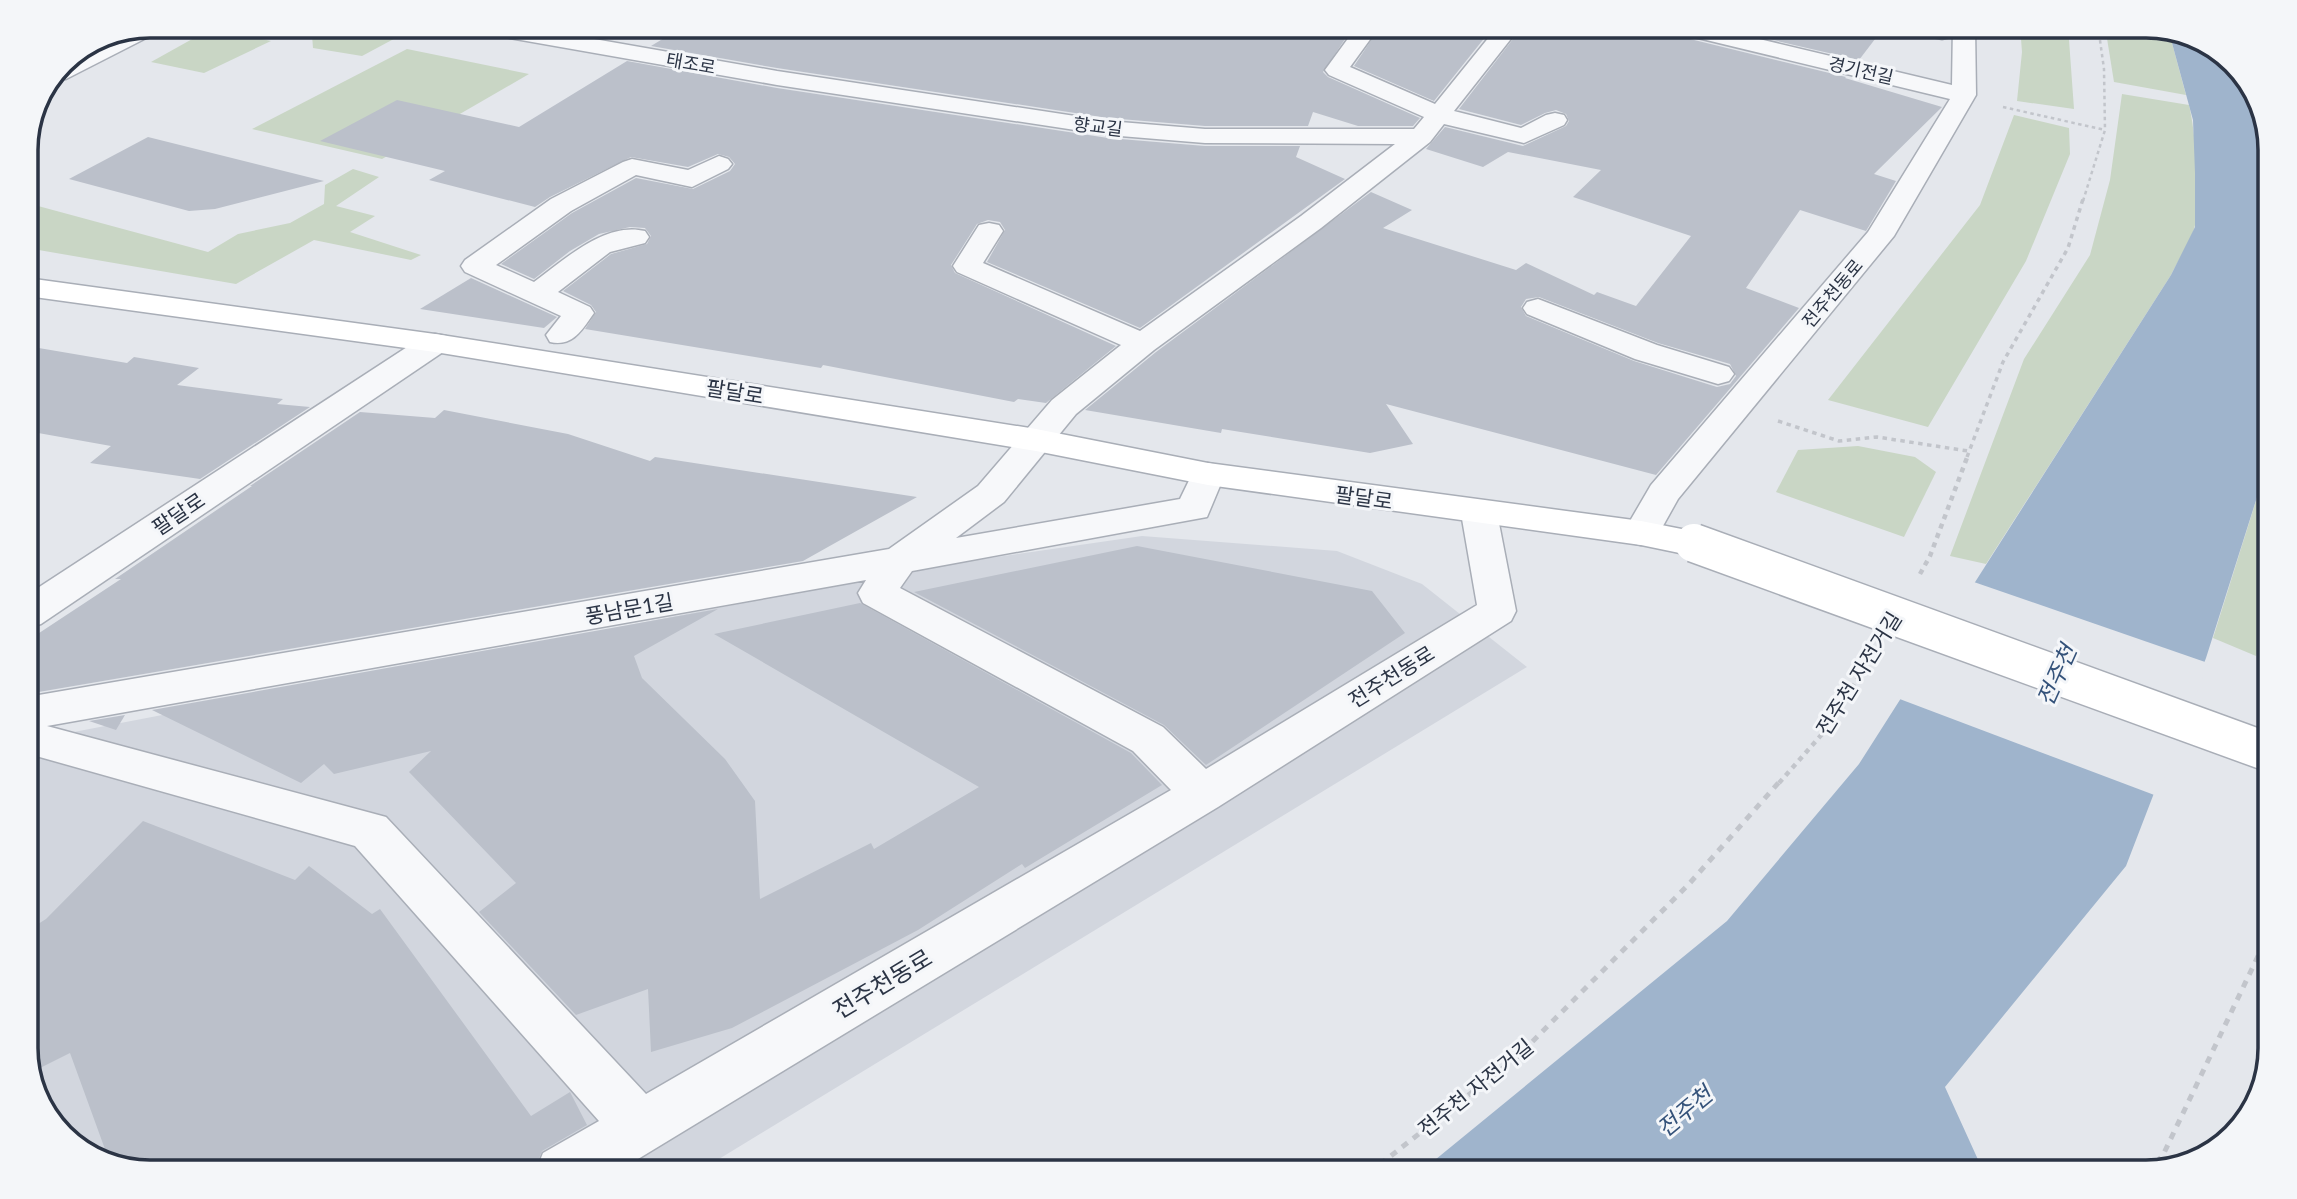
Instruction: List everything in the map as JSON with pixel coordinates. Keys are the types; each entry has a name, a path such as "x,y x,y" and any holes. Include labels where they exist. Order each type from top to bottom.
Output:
{"street":[{"name":"태조로","path":"549,38 777,78"},
{"name":"향교길","path":"1360,38 1337,70 1430,126"},
{"path":"1202,794 1148,739 877,593 901,560 991,494 1064,407 1143,343 1311,222 1430,126 1500,38"},
{"name":"경기전길","path":"1727,38 1964,95"},
{"path":"1954,38 1964,95"},
{"path":"83,61 115,45"},
{"name":"향교길","path":"777,78 1108,128 1205,136 1430,126 1524,136 1555,120"},
{"name":"전주천동로","path":"1640,533 1664,493 1880,236 1964,95"},
{"path":"561,335 579,313 475,266 561,205 632,167 692,179 719,164"},
{"path":"989,230 967,266 1143,343"},
{"path":"537,294 600,246 635,237"},
{"name":"팔달로","path":"39,289 435,343 1035,440 1208,474 1640,533 1695,543 2258,748"},
{"path":"1538,308 1646,352 1718,374"},
{"name":"팔달로","path":"39,606 435,343"},
{"name":"풍남문1길","path":"39,734 86,703 1194,509 1208,474"},
{"name":"전주천동로","path":"584,1160 1202,794 1497,611 1479,513"},
{"path":"39,740 370,831 639,1126"}],"path":[{"path":"1917,579 1930,556 2003,362 2068,248 2105,131 2104,69 2100,38"},
{"path":"2001,107 2105,131"},
{"path":"1778,421 1839,441 1877,437 1968,451"},
{"name":"전주천 자전거길","path":"1386,1160 1517,1057 1689,884 1830,725 1877,646"},
{"path":"2159,1160 2258,956"}],"shaded area":[{"path":"1142,536 1337,551 1422,584 1527,667 717,1160 136,1160 122,1157 88,1142 57,1111 44,1084 39,1056 39,739 941,565"}],"green space":[{"path":"194,38 257,38 271,41 204,73 151,62"},
{"path":"312,38 396,38 362,56 313,48"},
{"path":"2021,38 2069,38 2074,109 2017,101"},
{"path":"2107,38 2161,39 2171,41 2186,95 2114,82"},
{"path":"407,49 529,74 382,159 252,129"},
{"path":"2122,94 2189,105 2194,132 2197,182 2193,231 2171,275 1986,564 1950,556 2024,359 2090,255 2110,180"},
{"path":"2014,115 2069,128 2070,154 2026,261 1928,427 1828,400 1980,205"},
{"path":"353,169 379,177 336,206 375,216 350,232 421,255 411,260 314,240 236,284 39,250 39,206 208,252 238,234 290,223 324,204 325,185"},
{"path":"1858,446 1915,457 1936,472 1904,537 1776,492 1798,450"},
{"path":"2258,494 2258,651 2256,656 2213,638"}],"water":[{"name":"전주천","path":"2172,41 2209,57 2231,77 2247,101 2256,129 2258,494 2206,658 2126,866 1945,1087 1978,1160 1435,1160 1727,921 1859,764 2171,275 2195,227 2193,120"}],"pier":[{"path":"1971,581 2208,663 2157,796 1897,698"}],"building":[{"path":"664,38 1346,38 1323,72 1328,77 1420,118 1413,126 1358,126 1313,112 1308,126 1205,126 1108,118 777,68 651,46"},
{"path":"1373,38 1484,38 1434,101 1354,66"},
{"path":"1514,38 1686,38 1846,77 1942,107 1874,174 1896,181 1866,231 1800,210 1746,288 1799,308 1656,475 1386,404 1413,444 1370,453 1222,429 1221,433 1085,410 1156,352 1371,192 1412,210 1383,228 1516,270 1526,263 1594,295 1597,292 1636,306 1691,236 1573,197 1601,170 1508,152 1483,167 1426,149 1445,127 1523,146 1566,126 1569,121 1566,114 1556,110 1521,125 1459,109","holes":["1539,297 1658,343 1730,364 1736,376 1730,384 1717,387 1634,361 1526,316 1521,307 1526,299"]},
{"path":"1765,38 1876,38 1859,60"},
{"path":"627,61 777,88 1108,138 1205,146 1300,146 1296,157 1345,179 1140,328 987,262 1005,230 1000,222 988,220 977,224 951,265 955,273 1116,346 1046,403 1018,399 1014,402 823,365 821,368 585,329 596,312 591,305 563,291 611,254 647,244 651,236 645,228 630,227 599,234 570,251 534,279 501,264 572,213 636,178 693,189 730,171 735,164 729,157 718,154 688,167 631,157 535,207 429,180 445,171 320,141 397,100 519,127"},
{"path":"148,137 324,181 215,209 189,211 69,179"},
{"path":"471,278 557,317 544,328 420,309"},
{"path":"39,348 127,363 134,357 199,368 177,385 283,399 277,404 310,407 200,479 90,463 111,446 39,433"},
{"path":"444,410 568,434 650,461 655,457 917,497 803,561 39,692 39,633 121,579 115,579 360,412 435,418"},
{"path":"1137,546 1372,591 1405,633 1206,765 1164,725 914,592"},
{"path":"860,603 1131,753 1162,785 1025,868 1022,864 918,930 732,1028 651,1052 648,989 576,1015 479,912 516,883 409,772 431,751 334,774 324,764 301,783 152,710 718,609 634,656 642,678 725,759 755,801 760,899 871,843 874,849 979,787 714,634"},
{"path":"125,715 116,730 89,721"},
{"path":"143,821 295,880 309,866 372,914 380,909 531,1116 570,1092 587,1125 542,1151 538,1160 136,1160 122,1157 106,1151 70,1053 41,1068 39,923"}]}
